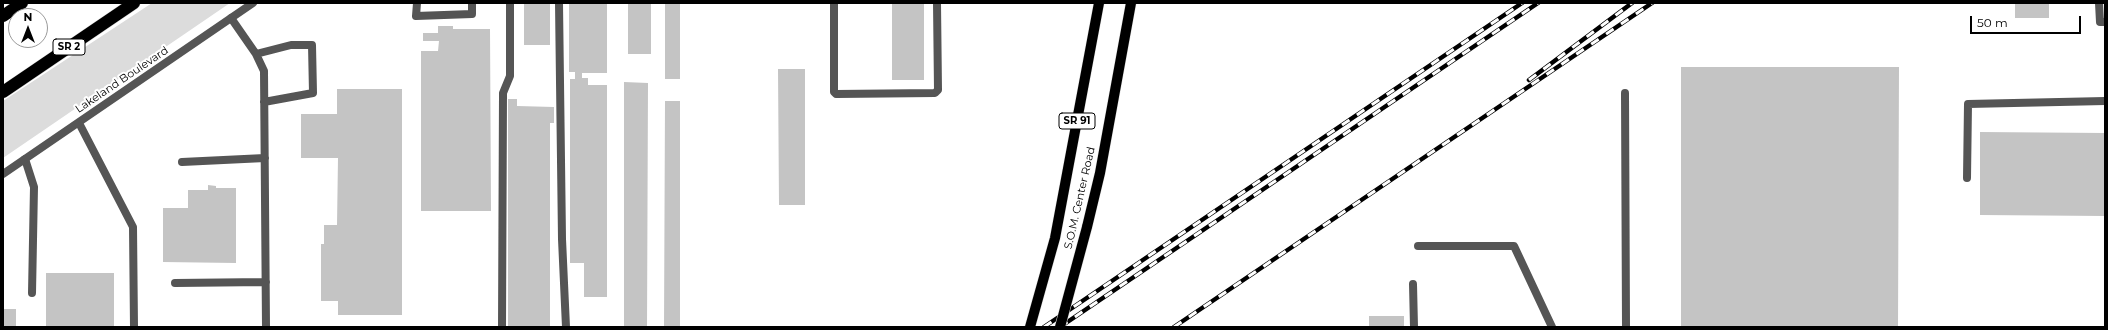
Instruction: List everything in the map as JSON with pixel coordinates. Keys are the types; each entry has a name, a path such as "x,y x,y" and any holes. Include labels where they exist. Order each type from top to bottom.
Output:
{"highway":[{"path":"3,16 22,3"},
{"name":"SR 2","path":"3,92 134,3"}],"main road":[{"name":"S.O.M. Center Road","path":"1030,327 1055,238 1099,3"},
{"name":"S.O.M. Center Road","path":"1060,327 1100,173 1131,3"}],"street":[{"name":"Lakeland Boulevard","path":"3,174 253,3"},
{"path":"417,3 416,16 472,14 472,3"},
{"path":"502,327 503,93 510,76 510,3"},
{"path":"559,3 562,238 566,327"},
{"path":"834,3 834,92 836,94 935,93 938,90 936,3"},
{"path":"2099,3 2100,22 2105,22"},
{"path":"230,18 256,54 264,71 266,327"},
{"path":"256,54 291,45 312,45 313,93 264,102"},
{"path":"1625,93 1626,327"},
{"path":"1967,178 1968,104 2105,101"},
{"path":"79,123 133,227 134,327"},
{"path":"182,162 265,158"},
{"path":"25,159 34,187 32,293"},
{"path":"1418,246 1514,246 1552,327"},
{"path":"175,283 266,282"},
{"path":"1413,284 1414,327"}],"shaded area":[{"path":"152,3 230,3 3,158 3,101"}],"building":[{"path":"524,3 550,3 550,45 524,45"},
{"path":"569,3 607,3 607,73 582,73 582,78 588,78 588,85 607,85 607,297 584,297 584,263 570,263 570,79 575,79 575,72 569,72"},
{"path":"628,3 651,3 651,54 628,54"},
{"path":"665,3 680,3 680,79 665,79"},
{"path":"892,3 924,3 924,80 892,80"},
{"path":"2015,3 2049,3 2049,18 2015,18"},
{"path":"438,26 453,26 453,29 490,29 491,211 421,211 421,51 438,51 439,41 423,41 423,33 438,33"},
{"path":"1681,67 1899,67 1898,327 1681,327"},
{"path":"778,69 805,69 805,205 779,205"},
{"path":"624,82 648,83 647,327 624,327"},
{"path":"337,89 402,89 402,315 338,315 338,301 321,301 321,244 324,244 324,225 337,225 338,158 301,158 301,114 337,114"},
{"path":"508,99 517,99 517,106 554,107 554,123 550,123 550,327 508,327"},
{"path":"665,101 680,101 680,327 664,327"},
{"path":"1980,132 2105,133 2105,216 1980,215"},
{"path":"208,185 216,186 216,188 236,188 236,263 163,262 163,208 188,208 188,190 208,190"},
{"path":"46,273 114,273 114,327 46,327"},
{"path":"3,309 16,309 16,327 3,327"},
{"path":"1369,316 1404,316 1404,327 1369,327"}],"railway":[{"path":"1044,327 1522,3"},
{"path":"1060,327 1538,3"},
{"path":"1529,80 1632,3"},
{"path":"1174,327 1652,3"}]}
